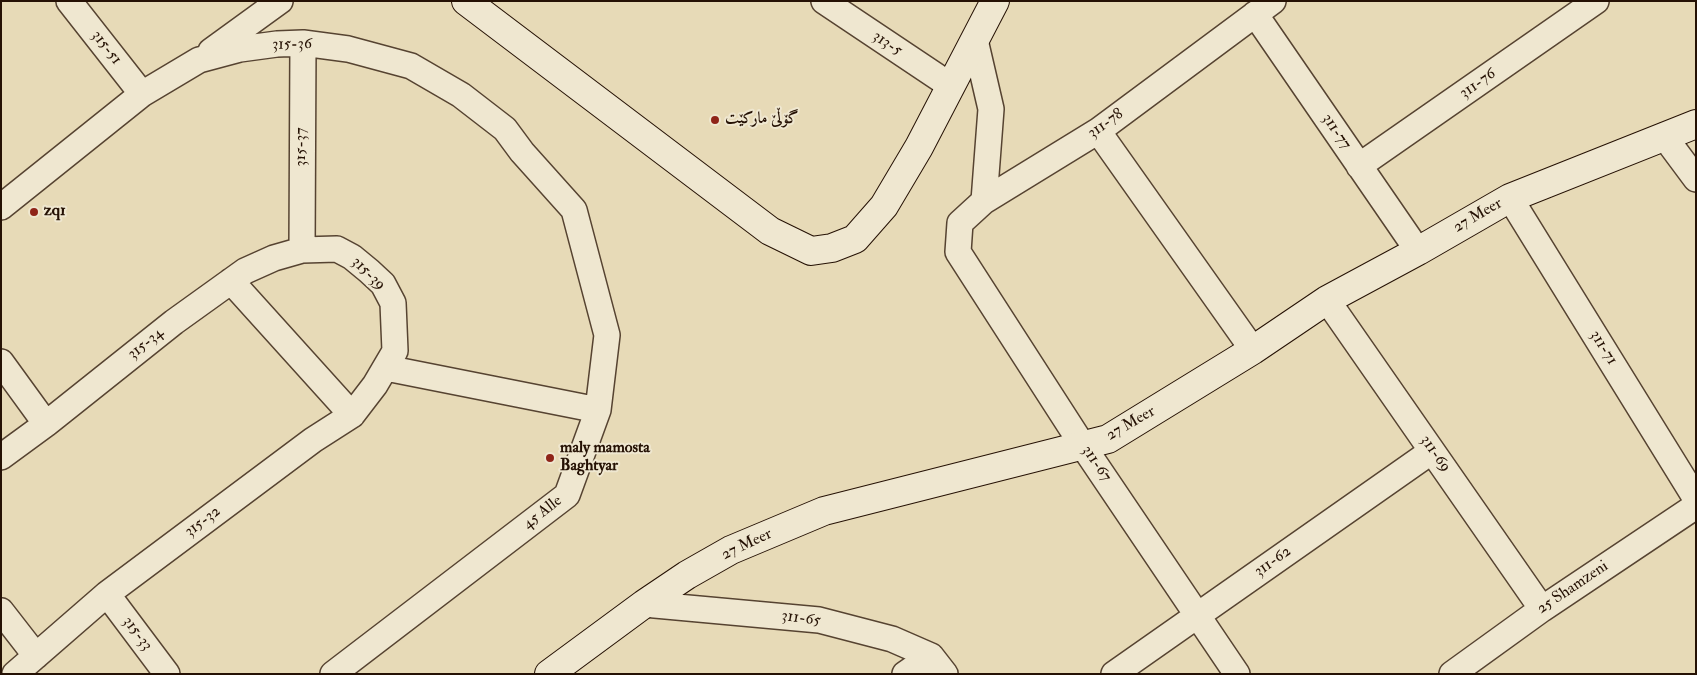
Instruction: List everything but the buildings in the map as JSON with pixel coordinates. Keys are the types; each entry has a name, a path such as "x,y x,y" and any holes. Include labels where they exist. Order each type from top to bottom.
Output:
{"street":[{"name":"315-51","path":"69,1 142,94"},
{"path":"199,60 280,1"},
{"path":"466,1 770,231 811,251 832,248 855,239 884,206 951,86 995,1"},
{"name":"313-5","path":"824,1 951,86"},
{"name":"311-76","path":"1359,166 1596,1"},
{"name":"311-77","path":"1264,7 1359,166 1418,251"},
{"name":"311-78","path":"958,252 960,223 984,201 1098,131 1264,7"},
{"path":"975,40 991,109 984,201"},
{"name":"315-36","path":"2,204 142,94 199,60 240,49 276,44 303,43 348,49 412,66 461,95 505,129 522,152 574,210"},
{"name":"315-37","path":"302,250 303,43"},
{"name":"27 Meer","path":"549,674 644,604 687,575 731,550 824,511 1108,439 1252,350 1327,300 1418,251 1510,198 1696,124"},
{"path":"1098,131 1252,350"},
{"path":"1664,136 1696,179"},
{"name":"311-71","path":"1510,198 1696,499"},
{"name":"45 Alle","path":"333,674 567,495 598,410 607,335 574,210"},
{"name":"315-39","path":"302,250 337,249 352,257 383,284 392,303 395,328 395,351 386,368"},
{"name":"315-34","path":"1,457 46,424 174,322 245,271 274,258 302,250"},
{"name":"311-67","path":"958,252 1084,446 1237,674"},
{"path":"231,281 352,415"},
{"name":"311-69","path":"1327,300 1542,609"},
{"path":"1,362 46,424"},
{"path":"386,368 598,410"},
{"name":"315-32","path":"15,674 107,594 313,440 352,415 386,368"},
{"name":"311-62","path":"1114,674 1432,451"},
{"name":"25 Shamzeni","path":"1452,674 1542,609 1696,506"},
{"name":"315-33","path":"107,594 167,674"},
{"name":"311-65","path":"644,604 819,620 892,639 938,665"},
{"path":"1,611 36,656"},
{"path":"905,674 938,665"}],"place":[{"name":"گۆڵێ مارکێت","path":"715,120"},
{"name":"zq1","path":"34,212"},
{"name":"maly mamosta Baghtyar","path":"550,458"}]}
